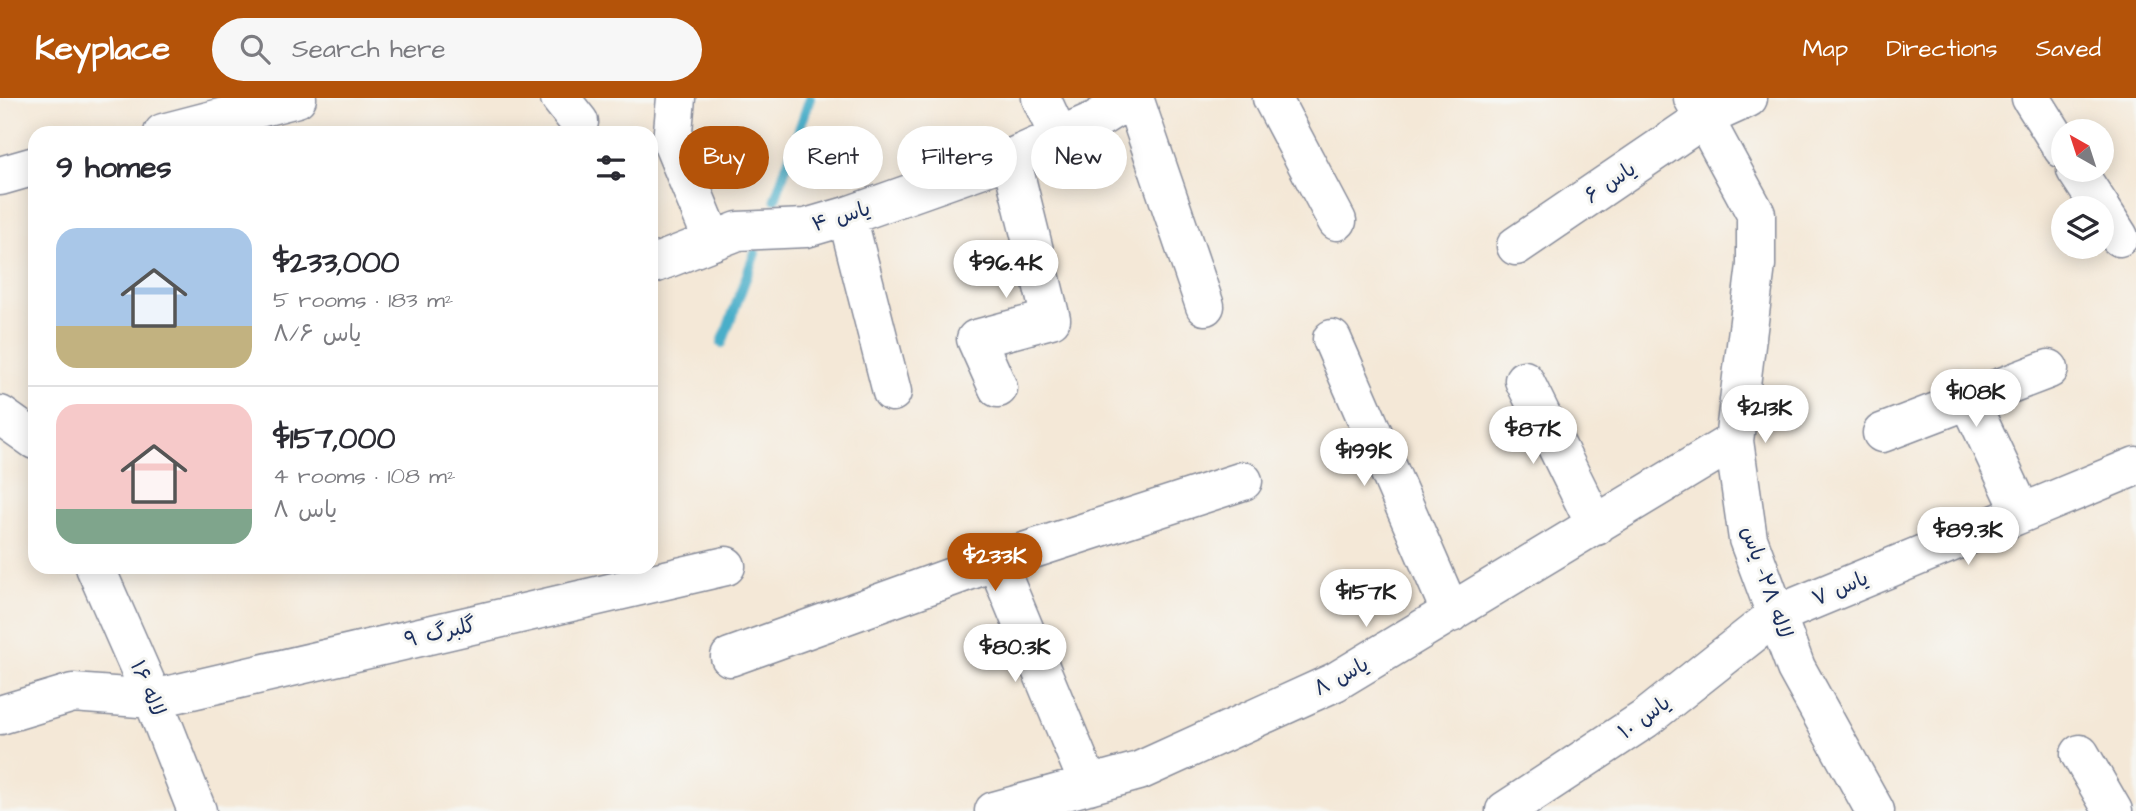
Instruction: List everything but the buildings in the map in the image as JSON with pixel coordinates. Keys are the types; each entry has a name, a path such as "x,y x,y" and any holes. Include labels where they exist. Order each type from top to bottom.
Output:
{"street":[{"path":"190,126 297,98"},
{"path":"676,98 672,142 726,236"},
{"path":"1041,98 1054,126"},
{"path":"1132,98 1205,306"},
{"name":"یاس ۴","path":"1083,126 1132,98"},
{"path":"1272,98 1337,221"},
{"name":"یاس ۶","path":"1516,246 1699,108 1748,98"},
{"path":"2031,98 2051,130"},
{"name":"لاله ۲۸- یاس","path":"1699,108 1756,214 1756,265 1734,442 1748,539 1796,668 1872,810"},
{"path":"0,176 28,168"},
{"path":"998,388 975,339 1051,319 1017,182"},
{"name":"یاس ۴","path":"658,262 726,236 806,228 923,189"},
{"path":"847,216 892,392"},
{"path":"1332,339 1451,613"},
{"path":"1882,433 2049,369"},
{"path":"1524,380 1596,526"},
{"path":"1969,400 2022,513"},
{"path":"0,415 28,435"},
{"name":"یاس ۸","path":"994,811 1139,771 1335,682 1734,442"},
{"name":"یاس ۷","path":"1776,615 2136,466"},
{"path":"730,657 996,561 1243,481"},
{"path":"996,561 1089,785"},
{"name":"گلبرگ ۹","path":"0,715 73,693 153,699 726,565"},
{"name":"لاله ۱۶","path":"98,574 153,699 197,811"},
{"name":"یاس ۱۰","path":"1506,811 1645,719 1776,615"},
{"path":"2080,754 2113,811"}],"waterway":[{"path":"775,199 810,98"},
{"path":"722,343 755,253"}]}
